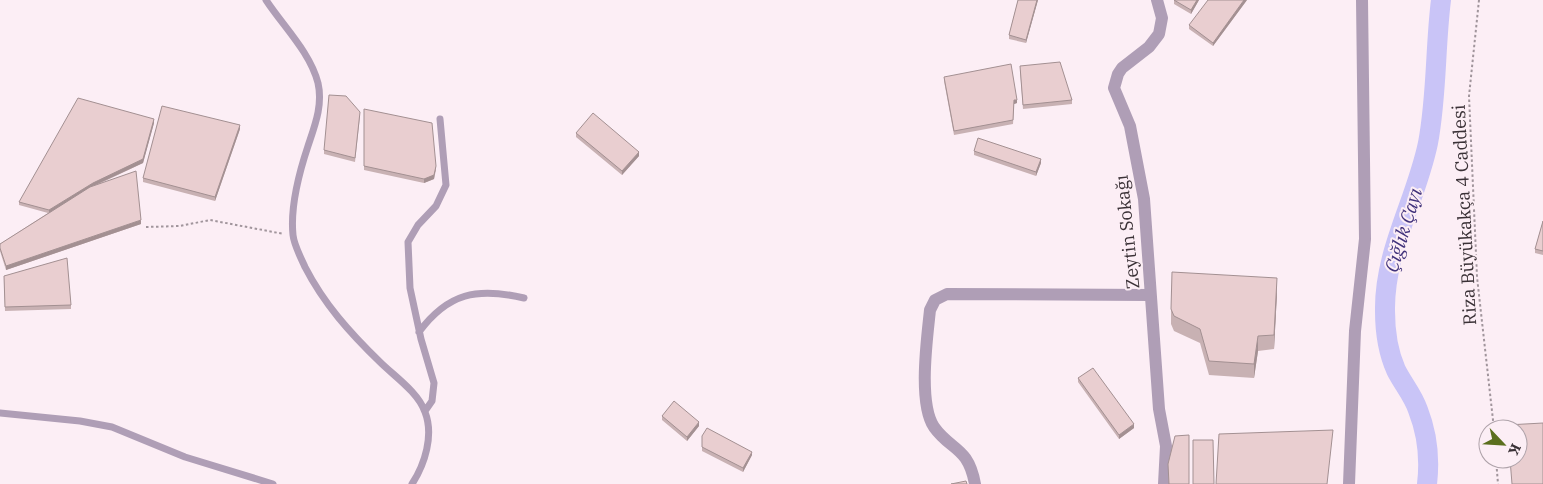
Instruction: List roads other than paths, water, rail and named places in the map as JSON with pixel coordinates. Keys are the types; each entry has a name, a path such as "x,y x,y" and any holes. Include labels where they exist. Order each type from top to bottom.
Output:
{"street":[{"name":"Zeytin Sokağı","path":"1157,0 1162,18 1158,34 1149,47 1122,68 1114,88 1130,126 1142,190 1159,409 1166,446 1164,484"},
{"path":"1349,484 1355,331 1365,239 1362,0"},
{"path":"976,484 971,467 964,454 940,433 926,408 930,310 935,300 947,294 1150,295"}],"lane":[{"path":"266,0 302,51 316,76 319,90 319,109 298,185 293,236 302,260 326,303 354,336 412,394 425,411 428,424 427,449 412,484"},
{"path":"425,411 432,401 434,383 419,332 410,288 408,242 418,225 436,206 446,185 440,119"},
{"path":"419,332 433,314 452,300 472,294 500,292 524,298"},
{"path":"0,413 80,421 112,427 185,457 273,484"}],"waterway":[{"name":"Çığlık Çayı","path":"1427,484 1428,456 1424,428 1411,394 1393,363 1388,341 1385,311 1386,289 1395,247 1423,164 1428,143 1433,108 1441,0"}]}
